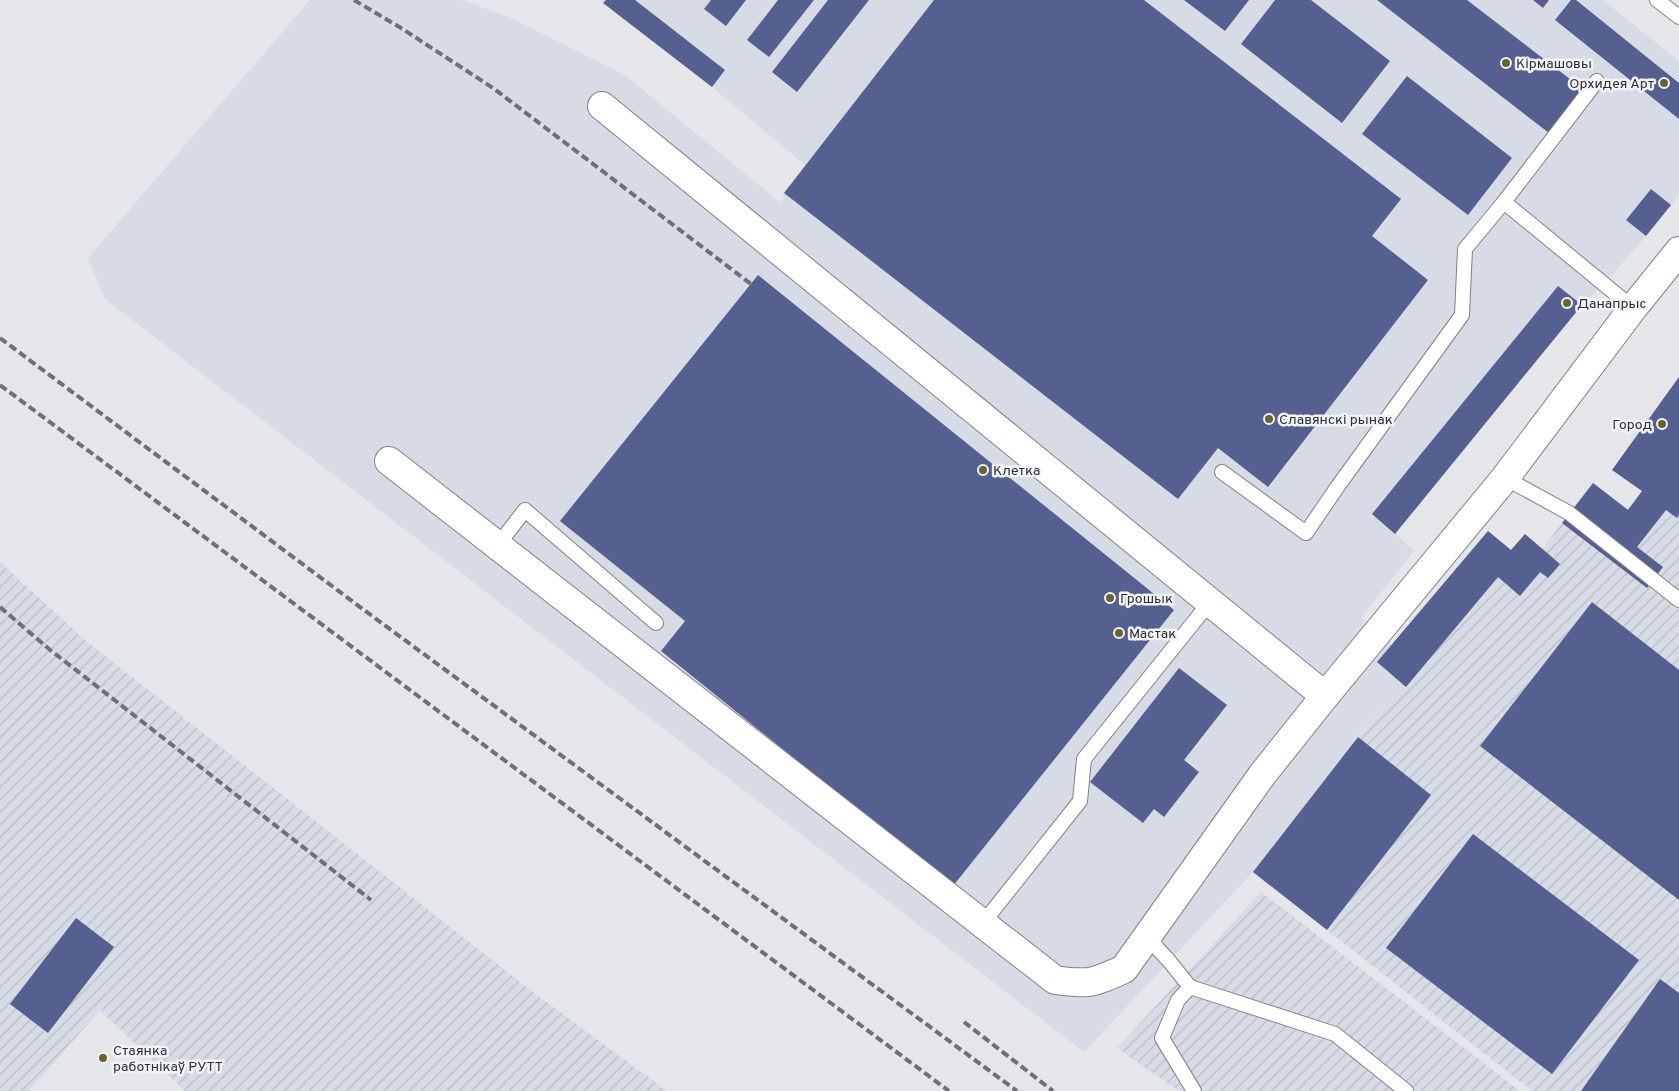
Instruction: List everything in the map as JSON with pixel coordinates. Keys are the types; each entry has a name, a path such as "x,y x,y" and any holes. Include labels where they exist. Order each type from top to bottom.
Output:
{"street":[{"path":"602,106 1325,696"},
{"path":"389,461 1055,980 1080,984 1097,982 1124,969 1262,775 1506,478 1633,308 1679,251"}],"lane":[{"path":"1657,0 1679,17"},
{"path":"1222,472 1306,533 1462,315 1465,249 1504,202 1597,81"},
{"path":"1504,202 1633,308"},
{"path":"1506,478 1569,513 1679,600"},
{"path":"497,546 525,510 656,623"},
{"path":"983,923 1080,801 1084,759 1210,602"},
{"path":"1147,937 1190,987 1335,1034 1406,1091"},
{"path":"1190,987 1178,1000 1162,1038 1194,1091"}],"shaded area":[{"path":"310,0 462,0 506,16 626,76 782,204 784,193 805,165 712,87 600,0 1603,0 1679,61 1679,195 1603,285 1582,305 1395,533 1414,551 1361,618 1392,644 1377,662 1406,687 1357,737 1253,872 1084,1052 105,299 88,258"},
{"path":"1679,377 1679,1091 1532,1091 1253,872 1358,737 1405,687 1377,662 1488,531 1511,550 1525,534 1542,549 1593,483 1628,509 1642,491 1612,470"},
{"path":"0,562 85,640 529,989 667,1091 185,1091 100,1010 29,1091 0,1091"},
{"path":"1261,892 1520,1091 1179,1091 1117,1048"}],"building":[{"path":"606,0 635,0 725,70 712,87 603,3"},
{"path":"711,0 746,0 726,26 704,9"},
{"path":"778,0 814,0 769,57 747,40"},
{"path":"828,0 869,0 797,92 772,72"},
{"path":"934,0 1144,0 1401,199 1372,236 1428,280 1268,487 1218,448 1178,499 784,193"},
{"path":"1184,0 1249,0 1225,31"},
{"path":"1275,0 1311,0 1390,61 1342,123 1241,44"},
{"path":"1377,0 1467,0 1583,89 1549,133"},
{"path":"1533,0 1549,0 1543,8"},
{"path":"1571,0 1576,0 1679,83 1679,119 1555,20"},
{"path":"1407,76 1512,158 1468,215 1362,134"},
{"path":"1651,189 1671,205 1646,236 1626,220"},
{"path":"758,275 1174,610 953,886 661,651 685,621 560,521"},
{"path":"1558,286 1582,305 1395,534 1372,514"},
{"path":"1679,377 1679,515 1677,518 1666,510 1637,547 1663,567 1647,588 1562,523 1593,483 1628,510 1642,491 1612,470"},
{"path":"1488,531 1511,550 1525,534 1560,564 1548,578 1540,572 1520,596 1498,577 1406,687 1377,662"},
{"path":"1592,602 1679,670 1679,900 1480,746"},
{"path":"1179,668 1227,705 1184,760 1199,772 1164,817 1154,809 1143,823 1090,782"},
{"path":"1358,737 1431,795 1327,930 1253,872"},
{"path":"1473,834 1639,960 1552,1074 1386,948"},
{"path":"76,918 114,947 48,1033 10,1004"},
{"path":"1660,979 1679,993 1679,1091 1581,1091"}],"railway":[{"path":"354,0 493,88 751,284"},
{"path":"0,338 364,610 1017,1091"},
{"path":"0,385 949,1091"},
{"path":"0,607 49,649 371,900"},
{"path":"964,1022 1053,1091"}],"place":[{"name":"Кірмашовы","path":"1506,63"},
{"name":"Орхидея Арт","path":"1664,83"},
{"name":"Данапрыс","path":"1567,303"},
{"name":"Славянскі рынак","path":"1269,419"},
{"name":"Город","path":"1662,424"},
{"name":"Клетка","path":"983,470"},
{"name":"Грошык","path":"1110,598"},
{"name":"Мастак","path":"1119,633"},
{"name":"Стаянка работнікаў РУТТ","path":"103,1058"}]}
